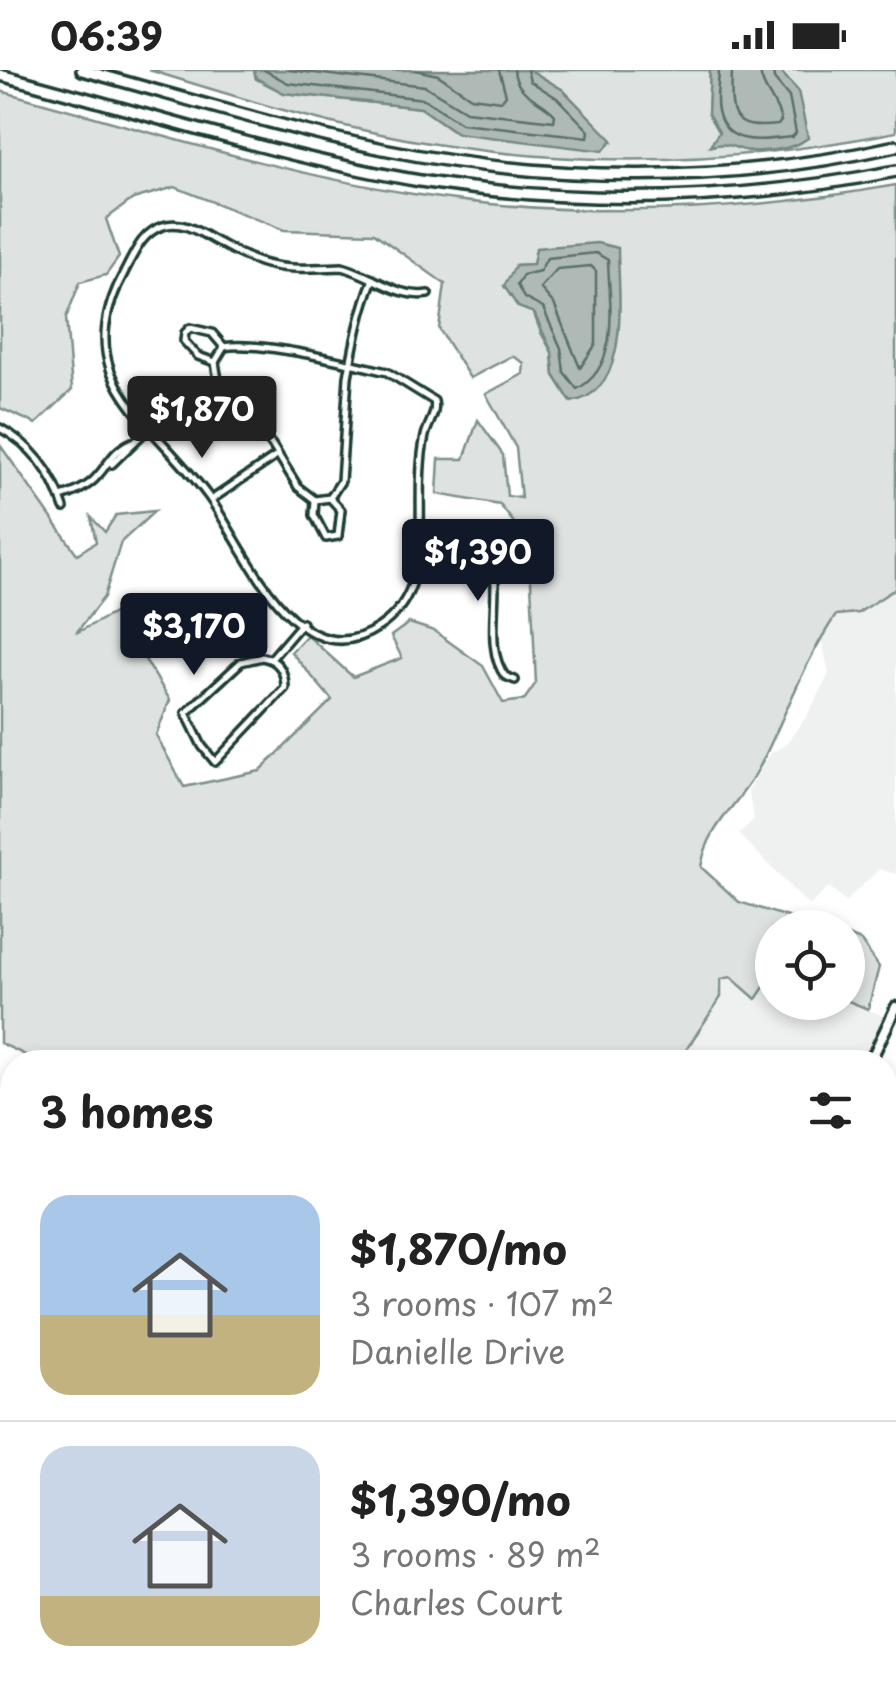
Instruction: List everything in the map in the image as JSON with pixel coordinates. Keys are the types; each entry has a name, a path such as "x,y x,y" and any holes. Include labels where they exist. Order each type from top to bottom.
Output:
{"highway":[{"path":"82,70 352,142 502,167 583,173 688,172 815,161 896,146"},
{"path":"0,77 348,166 489,190 599,198 677,197 798,188 896,171"}],"main road":[{"path":"876,1050 896,1007"}],"street":[{"path":"373,279 360,314 350,364 341,481 330,498 315,500 298,487 278,455 218,380 216,362 224,348 244,344 350,364 399,376 432,397 436,405 424,441 414,582 401,606 385,623 365,635 340,640 322,636 269,596 211,500 112,376 102,335 112,295 140,243 153,230 170,224 186,226 268,268 342,267 373,279 413,296 428,294"},
{"path":"216,362 198,356 184,340 185,332 190,328 212,333 224,348"},
{"path":"61,497 88,487 109,465 115,452 150,426"},
{"path":"0,428 25,444 42,462 64,508"},
{"path":"211,500 278,455"},
{"path":"315,500 314,516 326,538 338,536 342,510 330,498"},
{"path":"420,527 468,533 491,552 496,580 497,662 504,676 515,680"},
{"path":"272,659 283,672 286,685 282,694 214,762 186,718 189,708 245,660 272,659 302,623"}],"shaded area":[{"path":"149,70 254,70 256,79 284,93 421,108 457,133 612,141 563,90 530,70 710,70 708,114 719,133 712,146 727,142 748,151 798,91 779,70 896,70 896,132 713,157 590,159 529,155 373,133"},
{"path":"0,91 309,174 474,202 534,208 655,210 775,202 896,185 896,588 858,613 836,615 804,671 759,768 710,838 701,867 739,902 765,910 755,910 755,998 731,977 721,979 721,997 686,1050 15,1050 0,1043 0,445 77,554 96,542 91,517 105,532 116,515 155,511 121,542 104,597 76,633 116,612 170,700 156,735 184,787 260,771 332,700 291,652 307,635 353,677 402,658 391,636 409,623 434,631 483,666 503,703 524,700 536,683 529,542 500,505 437,494 439,459 464,459 478,420 503,455 507,496 521,498 516,448 486,394 523,374 524,363 512,356 470,378 439,329 445,284 374,233 284,230 175,187 133,199 106,219 119,257 106,275 80,282 66,318 72,390 36,424 0,408","holes":["533,264 571,402 554,375 552,352 541,333 516,265"]},
{"path":"896,588 896,874 879,869 845,902 829,887 809,906 739,834 754,819 748,791 771,753 785,745 807,716 829,674 821,637 836,614 858,613"},
{"path":"865,947 879,967 868,1009 865,1008"},
{"path":"731,977 755,997 755,1020 865,1020 865,1008 888,1018 873,1050 685,1050 721,997 721,979"}],"water":[{"path":"254,70 530,70 563,90 612,140 603,151 457,133 421,108 284,93 256,78"},
{"path":"710,70 779,70 798,91 808,138 766,151 710,146 719,132 708,114"},
{"path":"597,243 618,248 618,338 604,380 591,394 571,402 554,375 552,352 534,313 518,307 504,286 516,265 533,264 536,248"}]}
